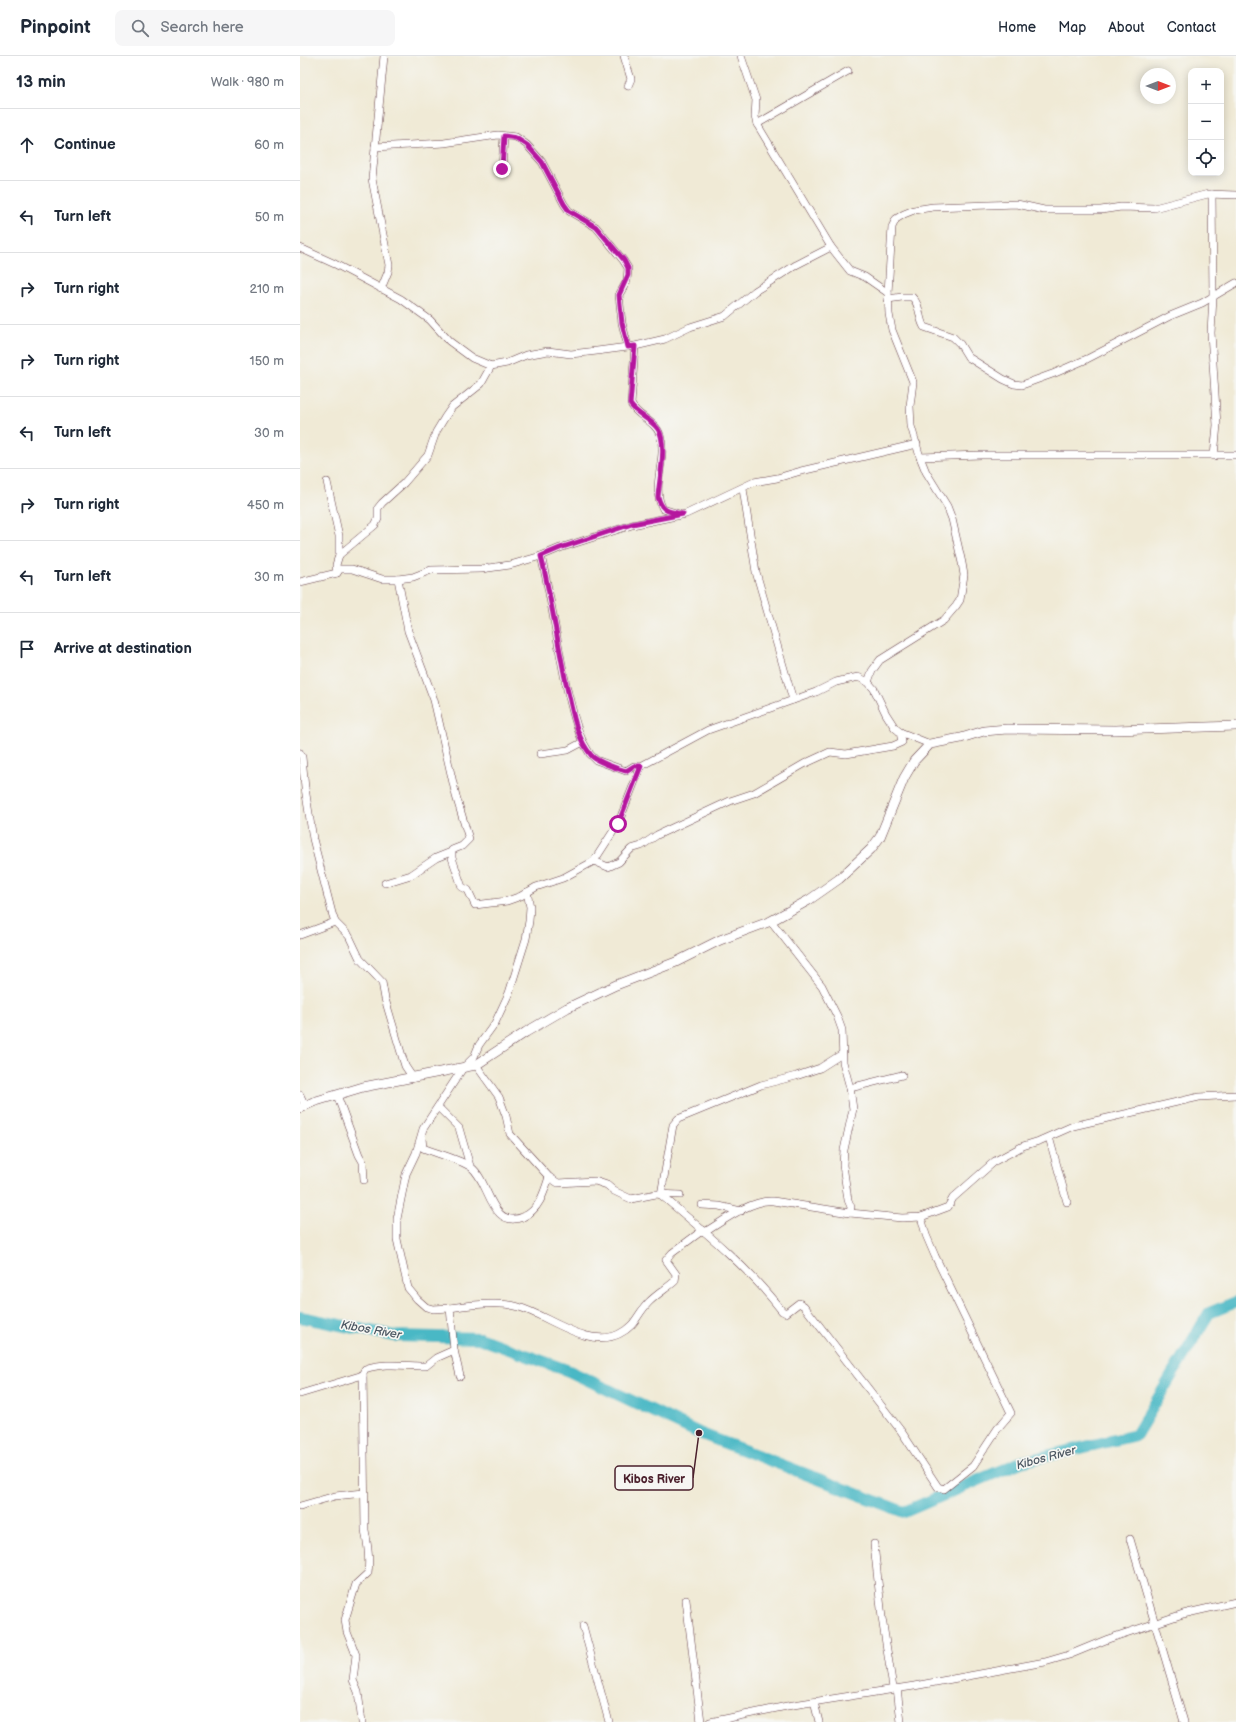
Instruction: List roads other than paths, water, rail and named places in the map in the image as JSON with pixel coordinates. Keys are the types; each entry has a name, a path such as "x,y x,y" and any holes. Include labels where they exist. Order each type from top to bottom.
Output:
{"main road":[{"path":"302,1107 363,1086 413,1078 476,1065 526,1032 567,1008 616,986 676,962 720,940 771,921 809,900 839,880 871,849 880,836 904,778 914,761 930,744 984,732 1007,729 1115,730 1236,726"}],"street":[{"path":"381,289 388,272 389,265 372,180 384,56"},
{"path":"624,56 631,79 628,86"},
{"path":"741,56 756,100 755,117 757,124 831,247 850,271 865,277 888,296 912,297 918,306 924,327 952,337 960,344 968,357 1003,379 1014,384 1022,385 1054,374 1087,359 1146,328 1213,297 1220,291 1236,283"},
{"path":"757,124 848,71"},
{"path":"375,147 444,143 498,135 516,138 527,145 542,162 569,211 596,227 624,260 628,268 628,275 619,295 622,323 631,346 630,404 641,416 658,428 661,436 663,447 658,497 660,504 663,509 672,513 683,514"},
{"path":"502,169 504,136"},
{"path":"1212,194 1213,297 1211,333 1216,418 1214,456"},
{"path":"868,682 872,671 880,660 944,620 956,606 962,593 964,575 952,519 947,506 926,472 920,457 911,426 910,406 913,382 892,330 888,296 892,227 896,219 914,210 933,207 1017,204 1044,210 1101,210 1122,207 1154,208 1212,194 1236,195"},
{"path":"300,248 335,264 401,299 430,320 449,341 472,358 490,366 507,363 526,355 548,351 571,354 631,346 665,339 690,327 725,316 755,291 796,265 831,247"},
{"path":"339,555 375,525 378,519 378,508 404,483 424,460 433,445 436,432 452,407 481,384 490,366"},
{"path":"300,582 337,573 340,569 352,569 382,579 398,579 413,577 431,570 497,568 541,556 560,548 632,524 683,514 743,489 754,482 777,478 917,444"},
{"path":"920,457 974,455 1236,455"},
{"path":"327,482 339,536 339,555 336,564 337,573"},
{"path":"743,489 756,572 793,700"},
{"path":"541,556 549,586 560,656 575,724 583,742 590,754 596,760 626,771 634,766 641,766 708,730 851,678 863,678 868,682 874,690 890,721 900,732 930,744"},
{"path":"385,884 411,875 436,858 451,852 469,839 456,796 434,700 408,631 398,579"},
{"path":"594,861 608,867 619,862 631,849 641,846 657,835 678,824 769,785 804,764 830,752 846,754 893,746 902,742 900,732"},
{"path":"540,754 568,750 583,742"},
{"path":"300,753 302,757 313,839 335,922 349,936 363,963 382,982 385,998 405,1066 413,1078"},
{"path":"451,852 462,888 468,890 475,905 507,901 536,887 563,878 594,861 618,824 641,766"},
{"path":"527,892 530,907 526,939 509,993 495,1023 479,1045 474,1057 463,1068 421,1134 416,1153 406,1174 398,1219 397,1239 408,1288 417,1299 433,1309 468,1305 505,1304 519,1307 582,1334 594,1338 607,1338 618,1335 631,1327 636,1321 640,1311 675,1281 676,1274 666,1260 672,1253 704,1231 759,1202 767,1200 850,1213 902,1218 921,1217 948,1207 953,1198 995,1161 1023,1146 1049,1137 1073,1126 1199,1097 1236,1095"},
{"path":"771,921 793,950 810,969 830,999 842,1030 842,1054 853,1109 852,1119 846,1135 843,1166 851,1207 850,1213"},
{"path":"300,935 335,922"},
{"path":"661,1195 673,1125 678,1119 761,1085 820,1068 842,1054"},
{"path":"476,1065 499,1097 506,1116 510,1134 549,1177 558,1183 595,1181 607,1185 614,1191 631,1199 649,1195 680,1195"},
{"path":"850,1088 902,1075"},
{"path":"300,1094 302,1107"},
{"path":"337,1095 363,1162 364,1180"},
{"path":"438,1107 459,1128 470,1166"},
{"path":"421,1134 423,1148 470,1166 480,1175 490,1201 495,1209 504,1217 512,1219 524,1217 540,1202 549,1177"},
{"path":"1049,1137 1067,1202"},
{"path":"661,1195 704,1231 744,1269 782,1311 786,1313 799,1303 804,1306 901,1431 938,1487 944,1489 973,1466 991,1437 1011,1414 934,1256 921,1217"},
{"path":"702,1205 719,1206 741,1211"},
{"path":"450,1308 453,1347 460,1376"},
{"path":"362,1722 358,1692 353,1680 356,1655 347,1632 345,1620 356,1584 368,1573 369,1547 365,1530 364,1493 363,1375 365,1369 380,1365 408,1364 426,1366 453,1347"},
{"path":"300,1394 363,1375"},
{"path":"300,1506 334,1496 364,1493"},
{"path":"1130,1539 1184,1722"},
{"path":"874,1544 882,1618 901,1722"},
{"path":"686,1600 701,1722"},
{"path":"710,1722 745,1714 1045,1662 1069,1655 1108,1639 1183,1614 1236,1602"},
{"path":"583,1626 609,1722"},
{"path":"814,1702 819,1722"}],"waterway":[{"name":"Kibos River","path":"300,1317 395,1336 479,1338 569,1371 699,1433 904,1512 1021,1462 1136,1435 1209,1313 1236,1302"}],"place":[{"name":"Kibos River","path":"699,1433"}]}
